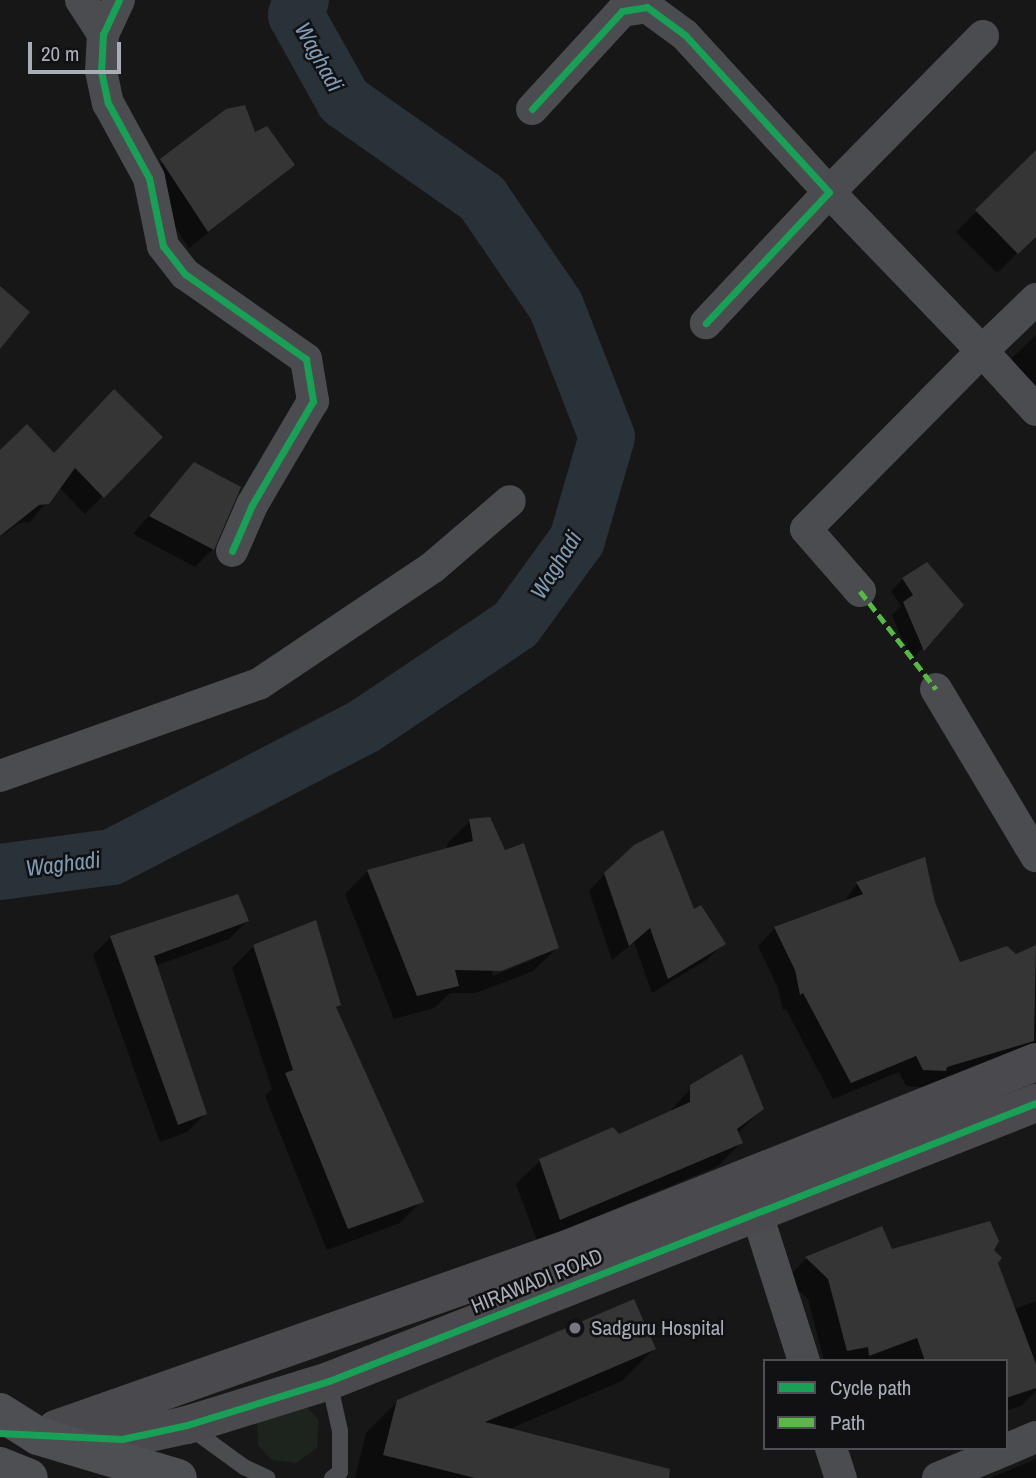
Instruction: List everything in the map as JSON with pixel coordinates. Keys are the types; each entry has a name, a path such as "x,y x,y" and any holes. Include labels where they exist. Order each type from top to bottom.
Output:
{"main road":[{"path":"0,1412 38,1436 178,1478"},
{"path":"0,1466 29,1478"}],"street":[{"path":"81,0 103,34"},
{"path":"119,0 103,34 101,71 108,103 149,178 163,246 185,274 306,359 313,401 252,505 232,551"},
{"path":"532,109 622,11 647,7 685,35 829,192 1036,410"},
{"path":"706,323 829,192 983,36"},
{"path":"860,591 806,529 1036,299"},
{"path":"0,776 259,684 433,567 510,501"},
{"path":"936,690 1036,856"},
{"path":"38,1436 570,1248 751,1195 1036,1062"},
{"name":"HIRAWADI ROAD","path":"0,1433 122,1439 187,1425 329,1381 751,1195 1036,1103"},
{"path":"751,1195 803,1359"},
{"path":"1008,1449 1036,1437"},
{"path":"832,1450 841,1478"},
{"path":"938,1478 1005,1450"}],"lane":[{"path":"329,1381 340,1431 340,1472 332,1478"},
{"path":"187,1425 244,1467 268,1478"}],"shaded area":[{"path":"301,1401 319,1420 317,1448 296,1463 272,1460 258,1445 257,1422"}],"building":[{"path":"245,105 255,132 267,126 295,165 208,232 160,159 226,109"},
{"path":"1036,150 1036,237 1018,254 975,210"},
{"path":"0,286 30,312 0,349"},
{"path":"114,389 163,437 104,498 75,468 49,504 39,505 0,536 0,450 27,424 54,453"},
{"path":"194,462 241,487 214,550 149,516"},
{"path":"927,562 964,605 924,651 903,602 913,595 902,578"},
{"path":"490,817 505,850 524,843 559,948 501,971 455,970 459,986 417,996 367,870 473,841 469,819"},
{"path":"663,830 694,909 701,905 726,944 668,979 650,928 629,946 604,873 634,845"},
{"path":"925,857 935,902 960,962 1007,946 1016,954 1036,945 1034,1041 947,1067 946,1071 923,1070 916,1056 851,1083 803,993 800,995 795,970 774,927 863,894 856,882"},
{"path":"238,894 249,921 154,956 207,1114 178,1125 110,936"},
{"path":"316,920 341,1005 336,1007 424,1202 348,1229 285,1073 293,1070 253,945"},
{"path":"742,1054 764,1109 737,1129 743,1143 560,1220 539,1159 613,1127 619,1134 690,1102 690,1085"},
{"path":"990,1221 999,1241 994,1250 1002,1258 998,1263 1036,1364 1036,1388 1008,1397 1008,1359 924,1359 917,1338 869,1356 868,1347 847,1351 828,1279 805,1257 882,1226 892,1249"},
{"path":"634,1299 656,1349 485,1422 670,1469 669,1478 475,1478 383,1455 397,1400"}],"waterway":[{"name":"Waghadi","path":"0,872 112,857 363,727 516,624 577,540 607,437 556,306 482,198 344,101 296,15 301,0"}],"marked path":[{"path":"860,591 936,689"}],"cycle path":[{"path":"119,0 103,34 101,71 108,103 149,178 163,246 185,274 306,359 313,401 252,505 232,551"},
{"path":"532,109 622,11 647,7 685,35 829,192 706,323"},
{"path":"0,1433 122,1439 187,1425 329,1381 1036,1103"}],"place":[{"name":"Sadguru Hospital","path":"575,1328"}]}
